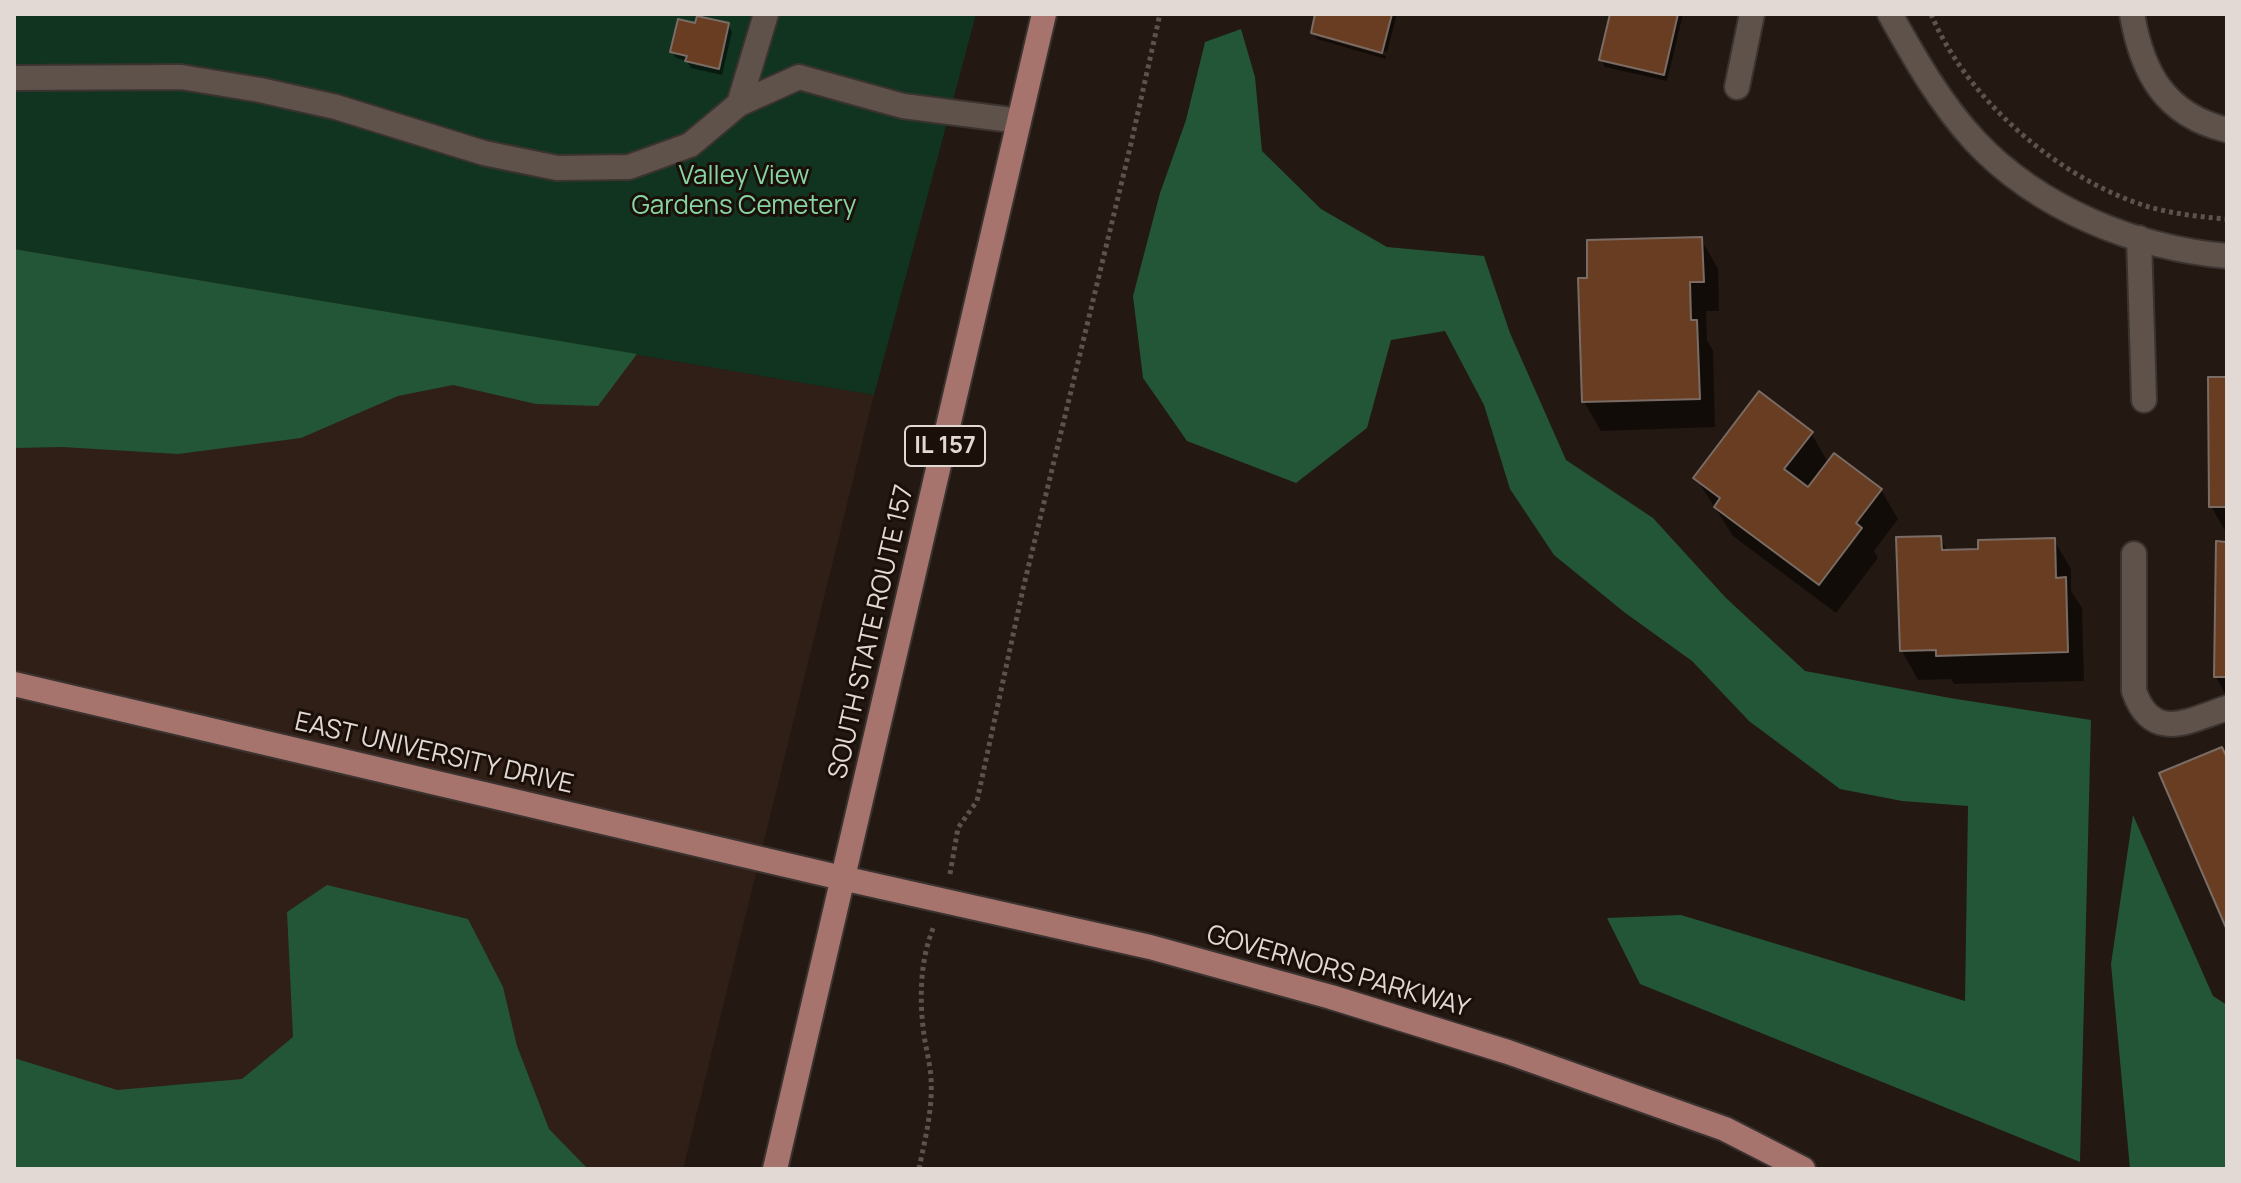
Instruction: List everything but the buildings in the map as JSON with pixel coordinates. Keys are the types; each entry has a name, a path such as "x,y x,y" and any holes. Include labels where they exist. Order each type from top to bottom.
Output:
{"main road":[{"name":"SOUTH STATE ROUTE 157","path":"775,1169 1044,14"},
{"name":"EAST UNIVERSITY DRIVE","path":"14,684 842,878"},
{"name":"GOVERNORS PARKWAY","path":"842,878 1150,947 1420,1024 1725,1129 1803,1169"}],"street":[{"path":"739,104 766,14"},
{"path":"1737,87 1752,14"},
{"path":"1890,14 1928,82 1976,142 2024,183 2099,225 2167,247 2227,256"},
{"path":"2132,14 2139,49 2154,82 2173,103 2198,122 2227,130"},
{"path":"14,78 181,77 260,90 336,107 484,153 557,168 629,167 690,145 739,104 799,77 903,106 1019,121"},
{"path":"2139,238 2144,400"},
{"path":"2134,554 2134,691 2139,707 2147,717 2176,725 2227,708"}],"path":[{"path":"919,1169 931,1108 931,1075 922,1001 925,948 944,900 958,828 977,801 1023,589 1160,14"},
{"path":"1931,14 1961,67 1989,102 2072,171 2099,187 2150,207 2227,219"}],"shaded area":[{"path":"14,249 874,395 683,1169 14,1169"}],"green space":[{"name":"Valley View Gardens Cemetery","path":"14,14 976,14 874,395 14,249"},
{"path":"1241,29 1255,77 1262,151 1321,209 1387,247 1484,256 1510,333 1566,460 1653,518 1726,598 1805,671 2091,720 2080,1162 1640,984 1607,918 1681,915 1965,1001 1968,806 1902,801 1840,789 1749,721 1692,661 1624,612 1554,555 1510,489 1484,405 1445,331 1391,340 1367,428 1296,483 1187,441 1143,378 1133,296 1160,193 1186,120 1205,42"},
{"path":"14,249 637,354 598,406 536,404 453,385 398,396 301,438 178,454 62,447 14,448"},
{"path":"2133,815 2213,996 2227,1005 2227,1169 2130,1169 2111,964"},
{"path":"327,885 468,919 503,987 517,1046 549,1129 588,1169 14,1169 14,1058 117,1090 242,1079 293,1037 287,912"}]}
